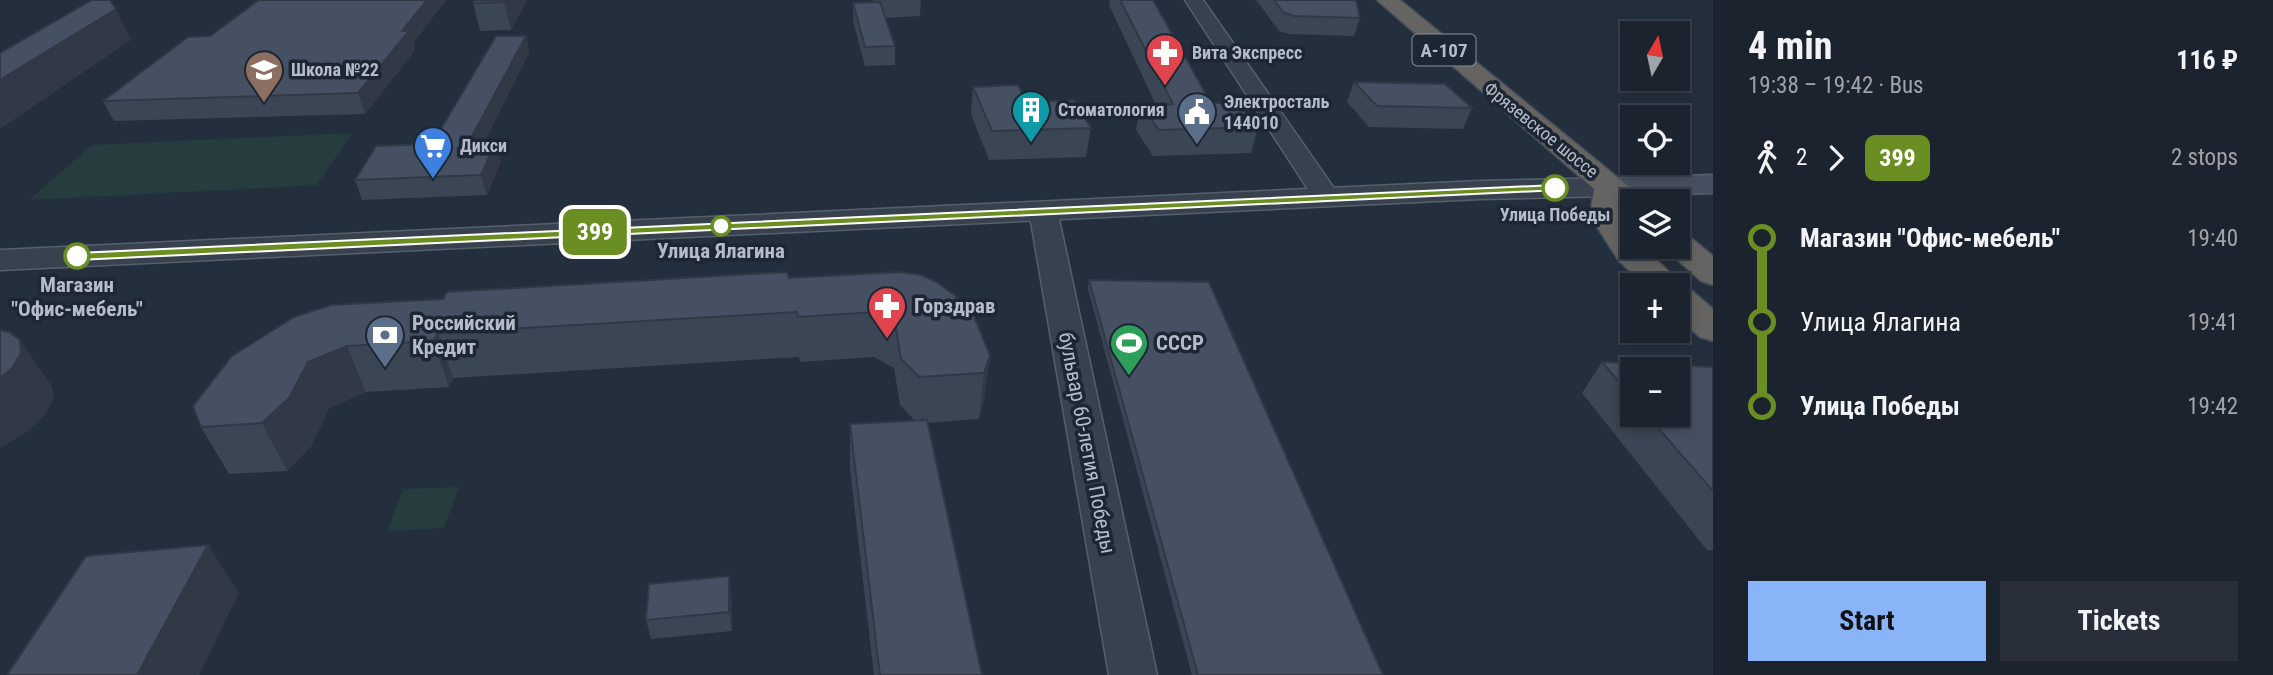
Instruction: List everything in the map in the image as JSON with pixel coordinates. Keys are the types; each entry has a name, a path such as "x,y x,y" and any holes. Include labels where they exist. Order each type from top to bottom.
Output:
{"highway":[{"name":"Фрязевское шоссе","path":"1387,0 1620,195"},
{"path":"1620,197 1606,216 1620,237"},
{"path":"1690,254 1713,274"},
{"path":"1636,259 1652,273"},
{"path":"1690,309 1713,330"}],"main road":[{"path":"1675,189 1713,184"}],"street":[{"path":"1194,0 1327,197"},
{"path":"0,260 1327,197 1620,196"},
{"name":"бульвар 60-летия Победы","path":"1043,210 1133,675"}],"green space":[{"path":"352,133 317,185 29,200 92,145"},
{"path":"459,487 444,528 387,531 403,489"}],"building":[{"path":"92,0 110,0 116,9 0,80 0,53"},
{"path":"259,0 427,0 402,31 409,31 358,93 103,101 188,37 210,36"},
{"path":"475,0 506,0 473,3"},
{"path":"1120,0 1153,0 1211,103 1237,103 1258,127 1159,130 1141,105 1173,104"},
{"path":"1274,0 1356,0 1360,18 1294,16 1284,13"},
{"path":"880,2 895,46 865,47 853,3"},
{"path":"496,36 526,36 469,142 496,141 481,175 355,180 376,146 432,144"},
{"path":"1354,82 1445,84 1472,108 1377,106"},
{"path":"1018,85 1027,102 1074,100 1091,128 992,131 973,87"},
{"path":"787,272 789,278 899,272 921,275 937,282 970,307 990,355 984,373 919,377 901,359 895,323 875,312 798,317 797,312 438,333 433,341 347,346 308,362 289,398 262,423 201,427 193,406 232,356 294,317 331,305 443,299 447,292"},
{"path":"1089,280 1209,282 1383,675 1198,675"},
{"path":"0,330 9,332 20,340 21,353 12,368 0,378"},
{"path":"1602,362 1620,363 1620,383"},
{"path":"1690,366 1713,367 1713,491 1657,427 1690,427"},
{"path":"927,420 982,675 880,675 850,424"},
{"path":"208,545 137,675 7,675 86,556"},
{"path":"729,576 729,612 646,620 649,584"}],"bus line":[{"name":"399","path":"77,256 1555,188"}],"place":[{"name":"Вита Экспресс","path":"1165,87"},
{"name":"Школа №22","path":"264,104"},
{"name":"Стоматология","path":"1031,144"},
{"name":"Электросталь 144010","path":"1197,146"},
{"name":"Дикси","path":"433,180"},
{"name":"Улица Победы","path":"1555,188"},
{"name":"Улица Ялагина","path":"721,226"},
{"name":"Магазин \"Офис-мебель\"","path":"77,256"},
{"name":"Горздрав","path":"887,340"},
{"name":"Российский Кредит","path":"385,369"},
{"name":"СССР","path":"1129,377"}]}
